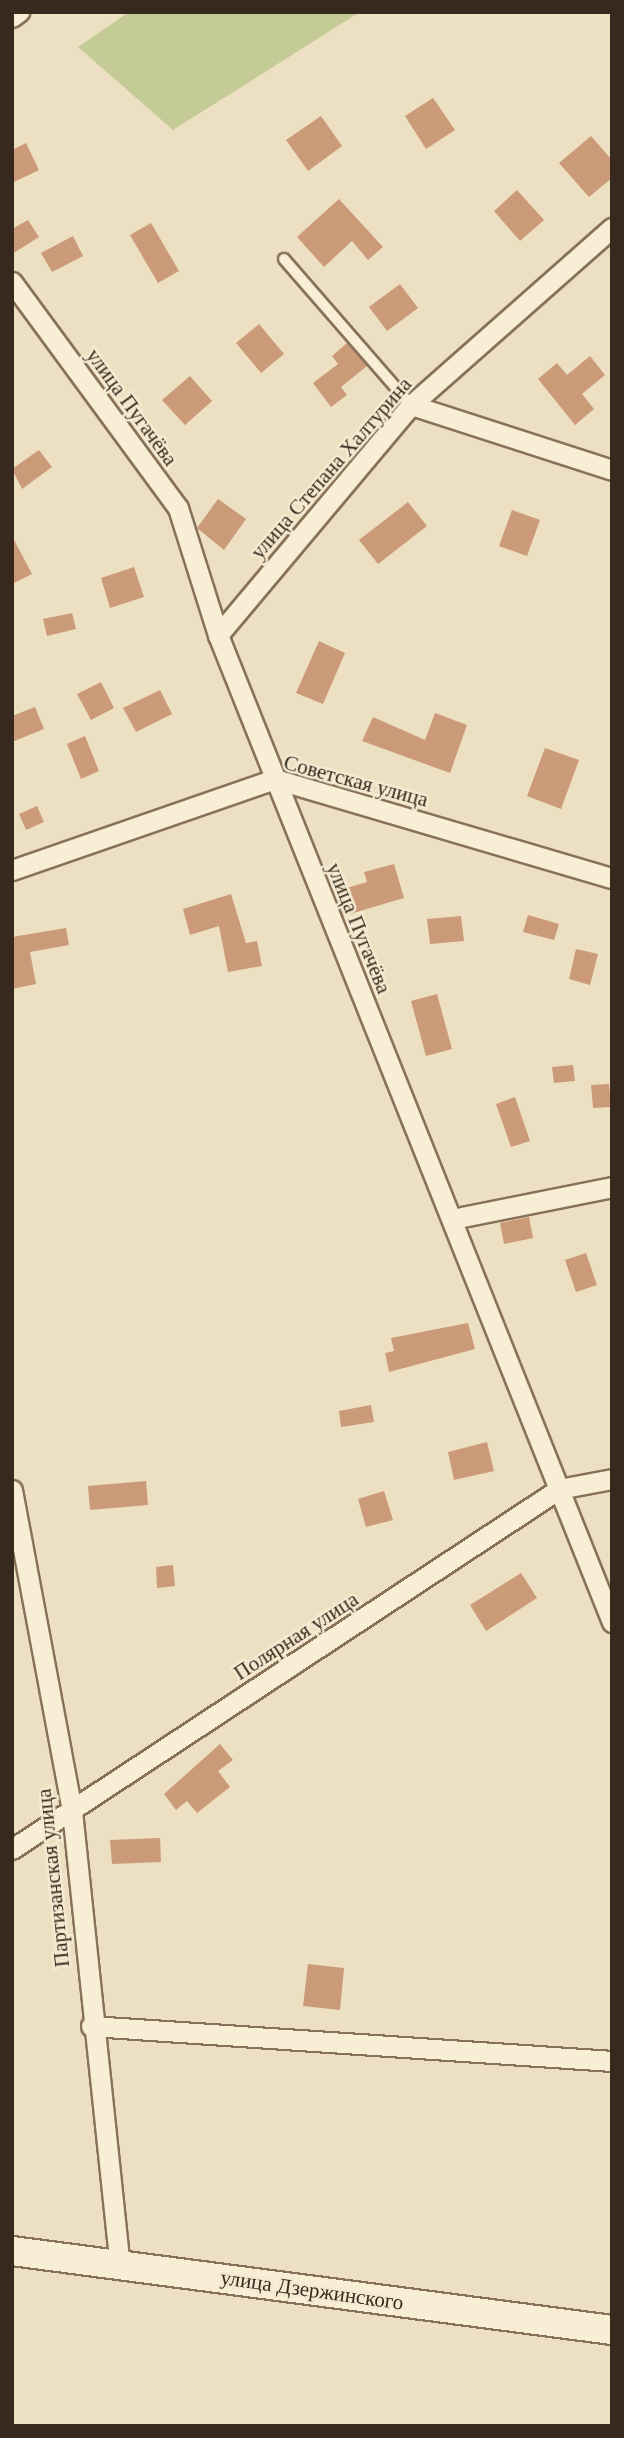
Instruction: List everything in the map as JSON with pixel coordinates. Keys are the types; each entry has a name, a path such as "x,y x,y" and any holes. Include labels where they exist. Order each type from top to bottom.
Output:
{"street":[{"path":"12,17 19,12"},
{"name":"улица Степана Халтурина","path":"218,635 411,405 612,228"},
{"name":"улица Пугачёва","path":"12,282 178,508 218,635 612,1622"},
{"path":"411,405 612,470"},
{"name":"Советская улица","path":"12,870 275,779 612,878"},
{"path":"452,1219 612,1187"},
{"name":"Полярная улица","path":"12,1849 559,1489 612,1479"},
{"name":"Партизанская улица","path":"12,1490 72,1811 91,2026 120,2265"},
{"path":"91,2026 612,2061"},
{"name":"улица Дзержинского","path":"12,2251 612,2330"}],"lane":[{"path":"284,259 411,405"}],"green space":[{"path":"129,12 360,12 173,130 78,47"}],"building":[{"path":"433,98 455,130 426,149 405,116"},
{"path":"321,116 342,146 308,171 286,140"},
{"path":"591,136 612,160 612,178 589,197 559,163"},
{"path":"26,143 39,170 12,183 12,150"},
{"path":"517,190 544,220 520,241 494,211"},
{"path":"339,199 383,247 368,260 352,241 324,267 297,237"},
{"path":"28,220 39,237 12,254 12,229"},
{"path":"151,223 179,271 158,283 130,235"},
{"path":"73,236 83,256 52,272 41,253"},
{"path":"400,284 418,308 387,331 369,307"},
{"path":"259,324 284,354 261,373 236,343"},
{"path":"347,343 367,366 341,387 347,395 331,407 313,383 338,364 332,356"},
{"path":"590,356 605,375 582,394 594,409 575,425 538,379 557,363 567,375"},
{"path":"190,376 212,401 185,425 162,400"},
{"path":"39,450 52,467 22,489 12,469"},
{"path":"218,499 246,519 224,550 197,528"},
{"path":"408,502 427,526 378,564 359,540"},
{"path":"512,510 540,520 527,556 499,546"},
{"path":"12,536 32,574 12,584"},
{"path":"134,567 144,597 110,608 101,578"},
{"path":"72,613 76,629 47,636 43,619"},
{"path":"319,641 345,653 323,704 296,693"},
{"path":"101,682 114,708 91,720 77,694"},
{"path":"160,690 172,714 136,732 123,708"},
{"path":"35,707 44,729 12,742 12,716"},
{"path":"435,713 467,725 450,773 362,741 373,717 425,740"},
{"path":"85,736 99,771 81,779 67,744"},
{"path":"545,748 579,760 561,809 527,796"},
{"path":"37,806 44,822 26,830 19,814"},
{"path":"394,864 404,898 343,916 336,891 367,882 364,872"},
{"path":"231,894 246,943 257,941 262,966 228,972 219,926 190,935 183,909"},
{"path":"528,915 559,924 554,940 523,932"},
{"path":"461,916 464,941 430,944 427,919"},
{"path":"66,928 69,945 30,952 36,984 12,989 12,937"},
{"path":"576,949 598,954 590,985 569,979"},
{"path":"437,994 452,1049 426,1056 411,1001"},
{"path":"573,1065 575,1081 554,1083 552,1067"},
{"path":"609,1084 611,1107 593,1108 591,1085"},
{"path":"515,1097 530,1141 511,1147 496,1104"},
{"path":"529,1217 533,1238 504,1244 500,1223"},
{"path":"586,1253 597,1285 576,1292 565,1260"},
{"path":"468,1323 475,1349 389,1372 385,1353 394,1351 391,1338"},
{"path":"371,1405 374,1422 341,1427 339,1411"},
{"path":"487,1442 494,1471 454,1480 448,1452"},
{"path":"146,1481 148,1505 90,1510 88,1486"},
{"path":"384,1491 393,1520 366,1527 358,1499"},
{"path":"173,1565 175,1586 157,1588 156,1567"},
{"path":"521,1573 537,1598 486,1631 470,1605"},
{"path":"220,1744 233,1760 218,1771 230,1787 197,1813 187,1801 176,1810 164,1794"},
{"path":"160,1838 161,1862 112,1864 110,1840"},
{"path":"308,1964 344,1968 340,2010 303,2006"}]}
